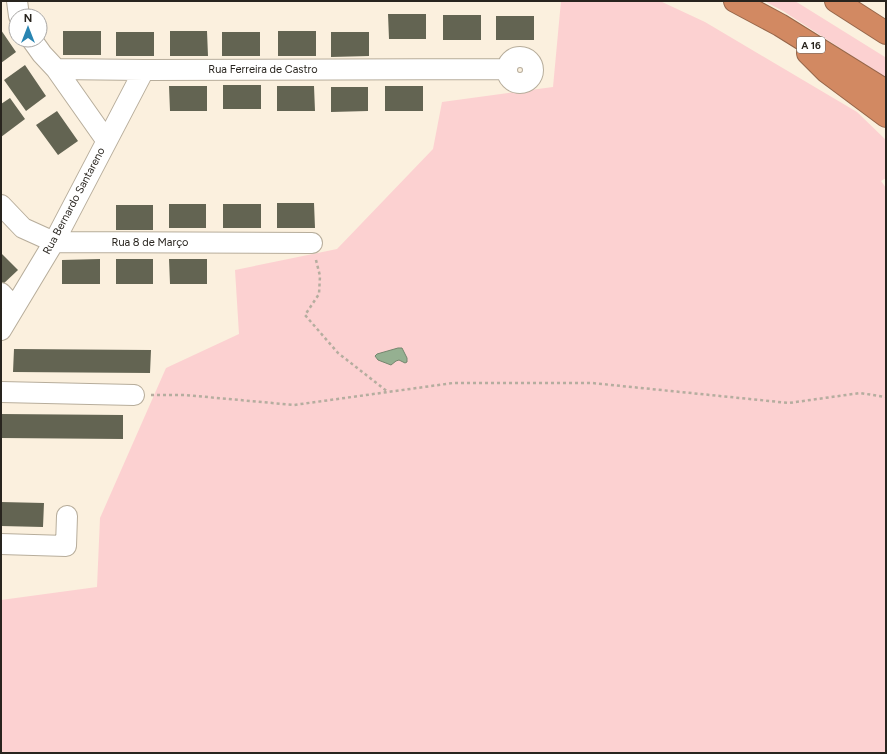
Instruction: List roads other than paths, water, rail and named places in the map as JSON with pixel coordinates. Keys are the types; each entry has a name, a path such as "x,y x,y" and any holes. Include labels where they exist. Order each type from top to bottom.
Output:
{"highway":[{"name":"A 16","path":"736,1 780,25 886,90"},
{"path":"836,1 886,33"},
{"path":"780,25 827,72 886,116"}],"street":[{"path":"38,48 56,69 106,140"},
{"name":"Rua Ferreira de Castro","path":"56,69 507,69"},
{"name":"Rua Bernardo Santareno","path":"1,330 8,300 54,242 106,140 144,70"},
{"name":"Rua 8 de Março","path":"1,205 23,228 54,242 312,243"},
{"path":"1,392 134,395"},
{"path":"1,544 66,546 67,516"}]}
